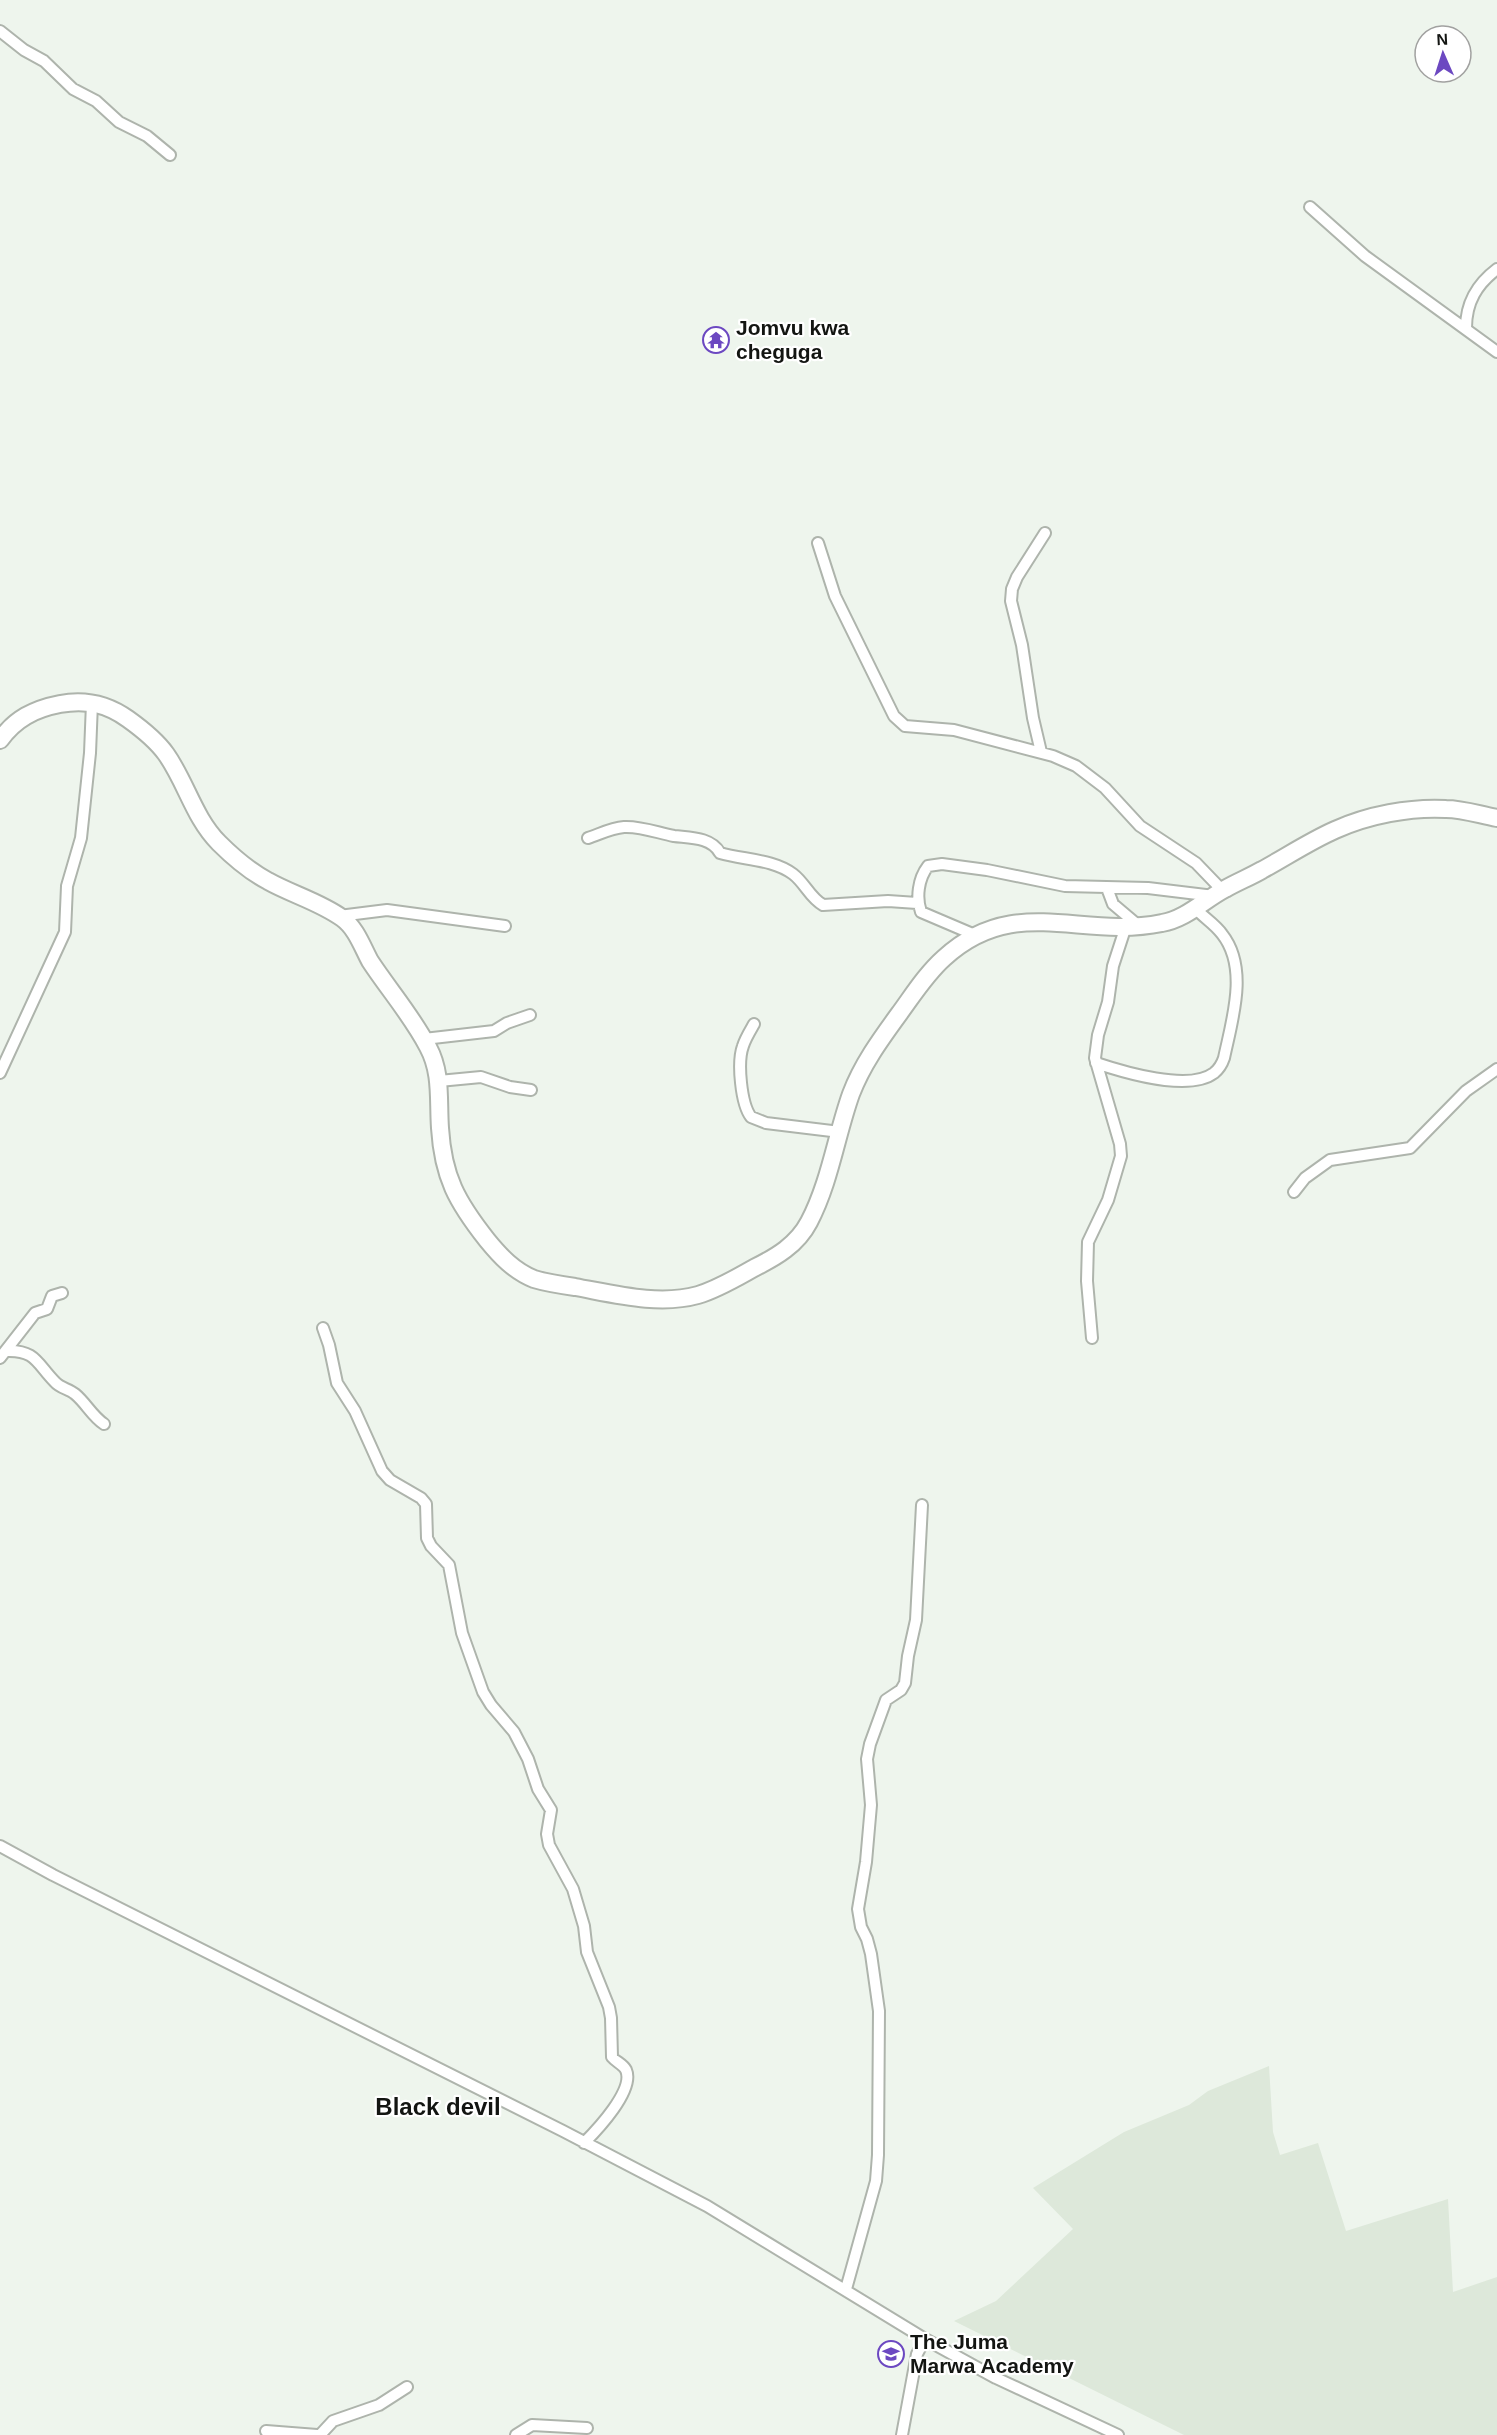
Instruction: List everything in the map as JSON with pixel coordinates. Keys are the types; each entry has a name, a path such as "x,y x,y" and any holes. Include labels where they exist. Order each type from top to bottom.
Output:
{"main road":[{"path":"0,740 14,723 38,709 82,701 118,712 150,735 162,748 202,822 219,843 263,879 339,916 354,930 371,961 431,1053 440,1081 442,1152 452,1186 466,1214 505,1260 513,1268 536,1279 644,1297 681,1298 707,1292 765,1262 791,1245 808,1223 827,1177 852,1093 876,1046 930,973 957,946 975,934 1021,921 1133,926 1170,921 1337,828 1395,812 1448,809 1497,818"}],"street":[{"path":"0,31 24,50 44,61 73,89 96,101 119,122 147,136 170,154"},
{"path":"1310,207 1365,256 1497,352"},
{"path":"1466,328 1466,312 1471,298 1497,269"},
{"path":"1041,752 1033,718 1022,645 1011,601 1012,589 1017,577 1045,532"},
{"path":"818,543 835,596 899,723 905,726 946,728 1041,752 1063,760 1086,773 1105,788 1140,825 1196,862 1218,893"},
{"path":"0,1073 65,932 67,886 81,838 90,753 92,703"},
{"path":"588,838 626,827 676,836 689,836 717,846 720,853 752,858 792,873 822,905 875,902 917,903"},
{"path":"975,934 923,914 917,903 924,871 930,865 987,870 1065,886 1218,893"},
{"path":"1092,1338 1087,1281 1088,1242 1108,1200 1120,1156 1120,1143 1096,1063 1096,1047 1108,1002 1117,948 1133,926 1113,904 1107,888"},
{"path":"1096,1063 1126,1073 1166,1080 1204,1078 1213,1074 1220,1067 1237,997 1236,977 1227,942 1222,933 1195,908"},
{"path":"339,916 387,910 505,926"},
{"path":"424,1039 494,1031 507,1023 530,1015"},
{"path":"754,1024 743,1045 741,1058 746,1109 751,1117 766,1123 840,1132"},
{"path":"1294,1192 1305,1178 1330,1160 1410,1148 1466,1091 1497,1070"},
{"path":"440,1081 481,1077 510,1087 531,1090"},
{"path":"3,1354 35,1313 47,1309 52,1296 63,1293"},
{"path":"322,1328 329,1345 337,1383 355,1411 382,1471 390,1480 421,1498 426,1504 427,1538 431,1546 449,1565 462,1633 483,1692 491,1706 514,1732 528,1759 538,1789 551,1810 547,1834 549,1845 573,1889 584,1926 587,1952 609,2007 612,2057 623,2066 627,2075 624,2089 612,2112 584,2143"},
{"path":"3,1354 23,1351 42,1366 56,1384 75,1394 95,1419 104,1424"},
{"path":"846,2289 876,2181 878,2155 879,2011 872,1954 859,1922 858,1909 866,1862 871,1805 867,1759 886,1700 901,1690 905,1683 916,1620 922,1505"},
{"path":"0,1846 707,2206 925,2339 996,2378 1118,2435"},
{"path":"902,2435 917,2354 925,2339"},
{"path":"266,2431 319,2435 333,2421 379,2405 407,2387"},
{"path":"516,2435 532,2425 587,2428"}],"shaded area":[{"path":"1269,2066 1273,2132 1280,2155 1318,2143 1346,2231 1448,2199 1453,2292 1497,2277 1497,2435 1184,2435 954,2321 996,2301 1073,2229 1033,2188 1124,2132 1189,2105 1208,2091"}],"place":[{"name":"Jomvu kwa cheguga","path":"716,340"},
{"name":"The Juma Marwa Academy","path":"891,2354"}],"district":[{"name":"Black devil","path":"438,2107"}]}
